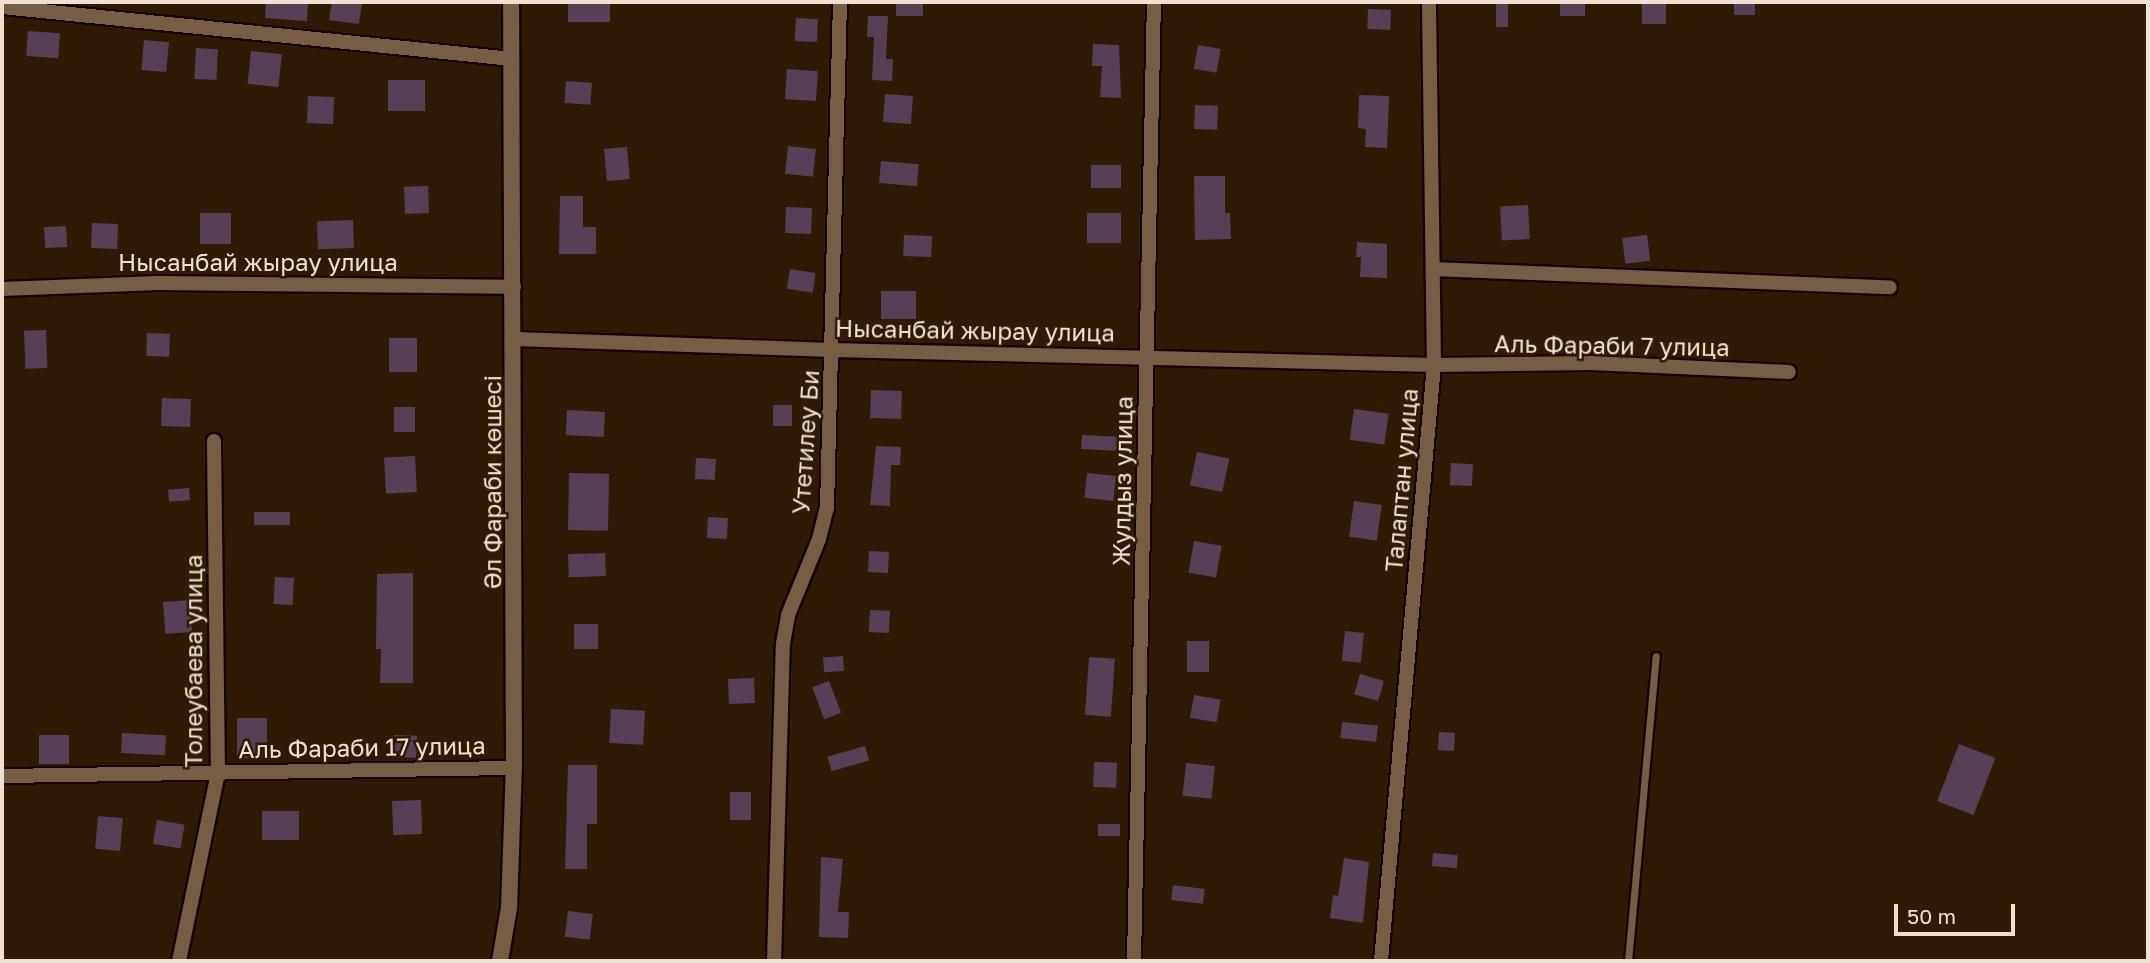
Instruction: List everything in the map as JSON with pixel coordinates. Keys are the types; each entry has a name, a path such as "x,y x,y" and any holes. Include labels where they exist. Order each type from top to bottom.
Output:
{"street":[{"name":"Әл Фараби көшесі","path":"500,961 509,908 514,768 511,2"},
{"name":"Утетилеу Би","path":"774,961 783,644 788,615 819,539 827,508 840,2"},
{"name":"Жулдыз улица","path":"1134,961 1154,2"},
{"name":"Талаптан улица","path":"1381,961 1434,365 1429,2"},
{"path":"2,8 512,59"},
{"path":"1433,269 1890,287"},
{"name":"Нысанбай жырау улица","path":"2,289 158,283 514,286"},
{"name":"Нысанбай жырау улица","path":"514,339 1434,365"},
{"name":"Аль Фараби 7 улица","path":"1434,365 1591,363 1789,372"},
{"name":"Толеубаева улица","path":"179,961 218,773 214,441"},
{"name":"Аль Фараби 17 улица","path":"2,776 514,768"}],"lane":[{"path":"1628,961 1656,656"}],"building":[{"path":"266,2 308,2 307,21 265,18"},
{"path":"332,2 362,2 359,24 329,20"},
{"path":"568,2 610,2 610,22 568,22"},
{"path":"896,2 923,2 923,16 896,16"},
{"path":"1496,2 1508,2 1508,27 1496,27"},
{"path":"1560,2 1585,2 1585,16 1560,16"},
{"path":"1642,2 1666,2 1666,24 1642,24"},
{"path":"1734,2 1755,2 1755,15 1734,15"},
{"path":"1368,9 1391,10 1390,30 1367,29"},
{"path":"868,16 888,16 886,59 893,59 892,81 872,80 874,37 867,37"},
{"path":"796,18 818,19 817,42 795,41"},
{"path":"28,31 60,33 58,58 26,56"},
{"path":"144,40 169,42 166,72 141,70"},
{"path":"1093,44 1119,45 1121,98 1100,97 1102,66 1092,66"},
{"path":"1198,45 1221,49 1216,73 1194,69"},
{"path":"196,48 218,49 216,80 194,79"},
{"path":"251,51 282,54 278,87 248,84"},
{"path":"787,69 818,71 816,101 785,99"},
{"path":"388,80 425,80 425,111 388,111"},
{"path":"566,81 592,83 590,105 564,103"},
{"path":"885,94 913,96 911,124 883,122"},
{"path":"1359,95 1389,96 1387,148 1365,147 1366,129 1358,128"},
{"path":"308,96 334,97 333,124 307,123"},
{"path":"1195,105 1218,106 1217,130 1194,129"},
{"path":"788,146 816,149 813,177 785,174"},
{"path":"627,147 630,179 607,181 604,149"},
{"path":"881,161 919,164 917,186 879,183"},
{"path":"1091,165 1121,165 1121,188 1091,188"},
{"path":"1194,176 1225,176 1225,213 1230,213 1231,239 1195,240"},
{"path":"428,186 429,213 405,214 404,187"},
{"path":"560,196 583,196 583,227 596,227 596,254 559,254"},
{"path":"1528,205 1530,239 1502,240 1500,206"},
{"path":"786,207 812,208 811,234 785,233"},
{"path":"200,213 231,213 231,244 200,244"},
{"path":"1087,213 1121,213 1121,243 1087,243"},
{"path":"353,220 354,248 318,249 317,221"},
{"path":"92,223 118,224 117,249 91,248"},
{"path":"66,226 67,247 45,248 44,227"},
{"path":"904,235 932,236 931,257 903,256"},
{"path":"1647,235 1650,261 1625,264 1622,238"},
{"path":"1357,242 1387,244 1387,278 1360,277 1361,257 1356,257"},
{"path":"790,269 816,273 813,293 787,289"},
{"path":"881,291 916,291 916,319 881,319"},
{"path":"46,330 47,368 25,369 24,331"},
{"path":"147,333 170,334 169,357 146,356"},
{"path":"389,338 417,338 417,372 389,372"},
{"path":"871,390 902,391 901,419 870,418"},
{"path":"162,398 191,399 190,427 161,426"},
{"path":"773,405 792,405 792,426 773,426"},
{"path":"394,407 415,407 415,432 394,432"},
{"path":"1354,409 1389,414 1384,445 1350,440"},
{"path":"567,410 605,412 604,437 566,435"},
{"path":"1082,435 1117,437 1116,451 1081,449"},
{"path":"876,446 901,447 900,465 891,465 890,506 870,505"},
{"path":"1197,452 1229,459 1222,492 1190,485"},
{"path":"415,456 417,492 386,494 384,458"},
{"path":"696,458 716,459 715,480 695,479"},
{"path":"1451,463 1473,464 1472,486 1450,485"},
{"path":"569,473 609,474 608,531 568,530"},
{"path":"1087,473 1116,476 1113,501 1084,498"},
{"path":"189,488 190,500 169,502 168,490"},
{"path":"1354,501 1382,505 1377,541 1349,537"},
{"path":"254,512 290,512 290,525 254,525"},
{"path":"708,517 728,518 727,539 707,538"},
{"path":"1194,541 1222,546 1216,577 1188,573"},
{"path":"869,551 889,552 888,573 868,572"},
{"path":"605,553 606,576 569,577 568,554"},
{"path":"413,573 413,683 380,683 381,649 376,649 377,574"},
{"path":"275,577 294,578 293,605 274,604"},
{"path":"190,600 192,632 165,634 163,602"},
{"path":"870,610 890,611 889,633 869,632"},
{"path":"574,624 598,624 598,649 574,649"},
{"path":"1345,631 1364,633 1361,663 1342,661"},
{"path":"1187,641 1209,641 1209,672 1187,672"},
{"path":"843,656 844,671 824,672 823,657"},
{"path":"1089,657 1115,659 1111,717 1085,715"},
{"path":"1360,674 1384,681 1378,701 1354,694"},
{"path":"754,678 755,703 729,704 728,679"},
{"path":"829,681 841,713 824,719 812,687"},
{"path":"1194,695 1221,700 1217,722 1190,718"},
{"path":"611,709 645,711 643,745 609,743"},
{"path":"237,718 267,718 267,758 237,758"},
{"path":"1342,722 1378,726 1376,742 1340,738"},
{"path":"1439,732 1455,733 1454,751 1438,750"},
{"path":"122,733 166,735 165,755 121,753"},
{"path":"39,735 69,735 69,764 39,764"},
{"path":"394,735 417,736 416,758 393,757"},
{"path":"1959,744 1995,758 1974,815 1937,801"},
{"path":"865,746 869,760 832,771 828,757"},
{"path":"1094,762 1117,763 1116,788 1093,787"},
{"path":"1186,763 1215,766 1211,799 1183,796"},
{"path":"568,765 597,765 597,824 587,824 587,869 565,869"},
{"path":"730,792 751,792 751,820 730,820"},
{"path":"421,800 422,834 393,835 392,801"},
{"path":"262,811 299,811 299,840 262,840"},
{"path":"98,816 123,818 120,851 95,849"},
{"path":"157,820 185,825 180,848 153,844"},
{"path":"1098,824 1120,824 1120,836 1098,836"},
{"path":"1433,853 1458,855 1457,868 1432,866"},
{"path":"821,857 843,859 838,912 849,912 848,938 819,937"},
{"path":"1344,858 1369,862 1363,923 1330,918 1333,895 1338,896"},
{"path":"1173,885 1205,889 1203,904 1171,900"},
{"path":"568,911 593,914 590,940 565,937"}]}
